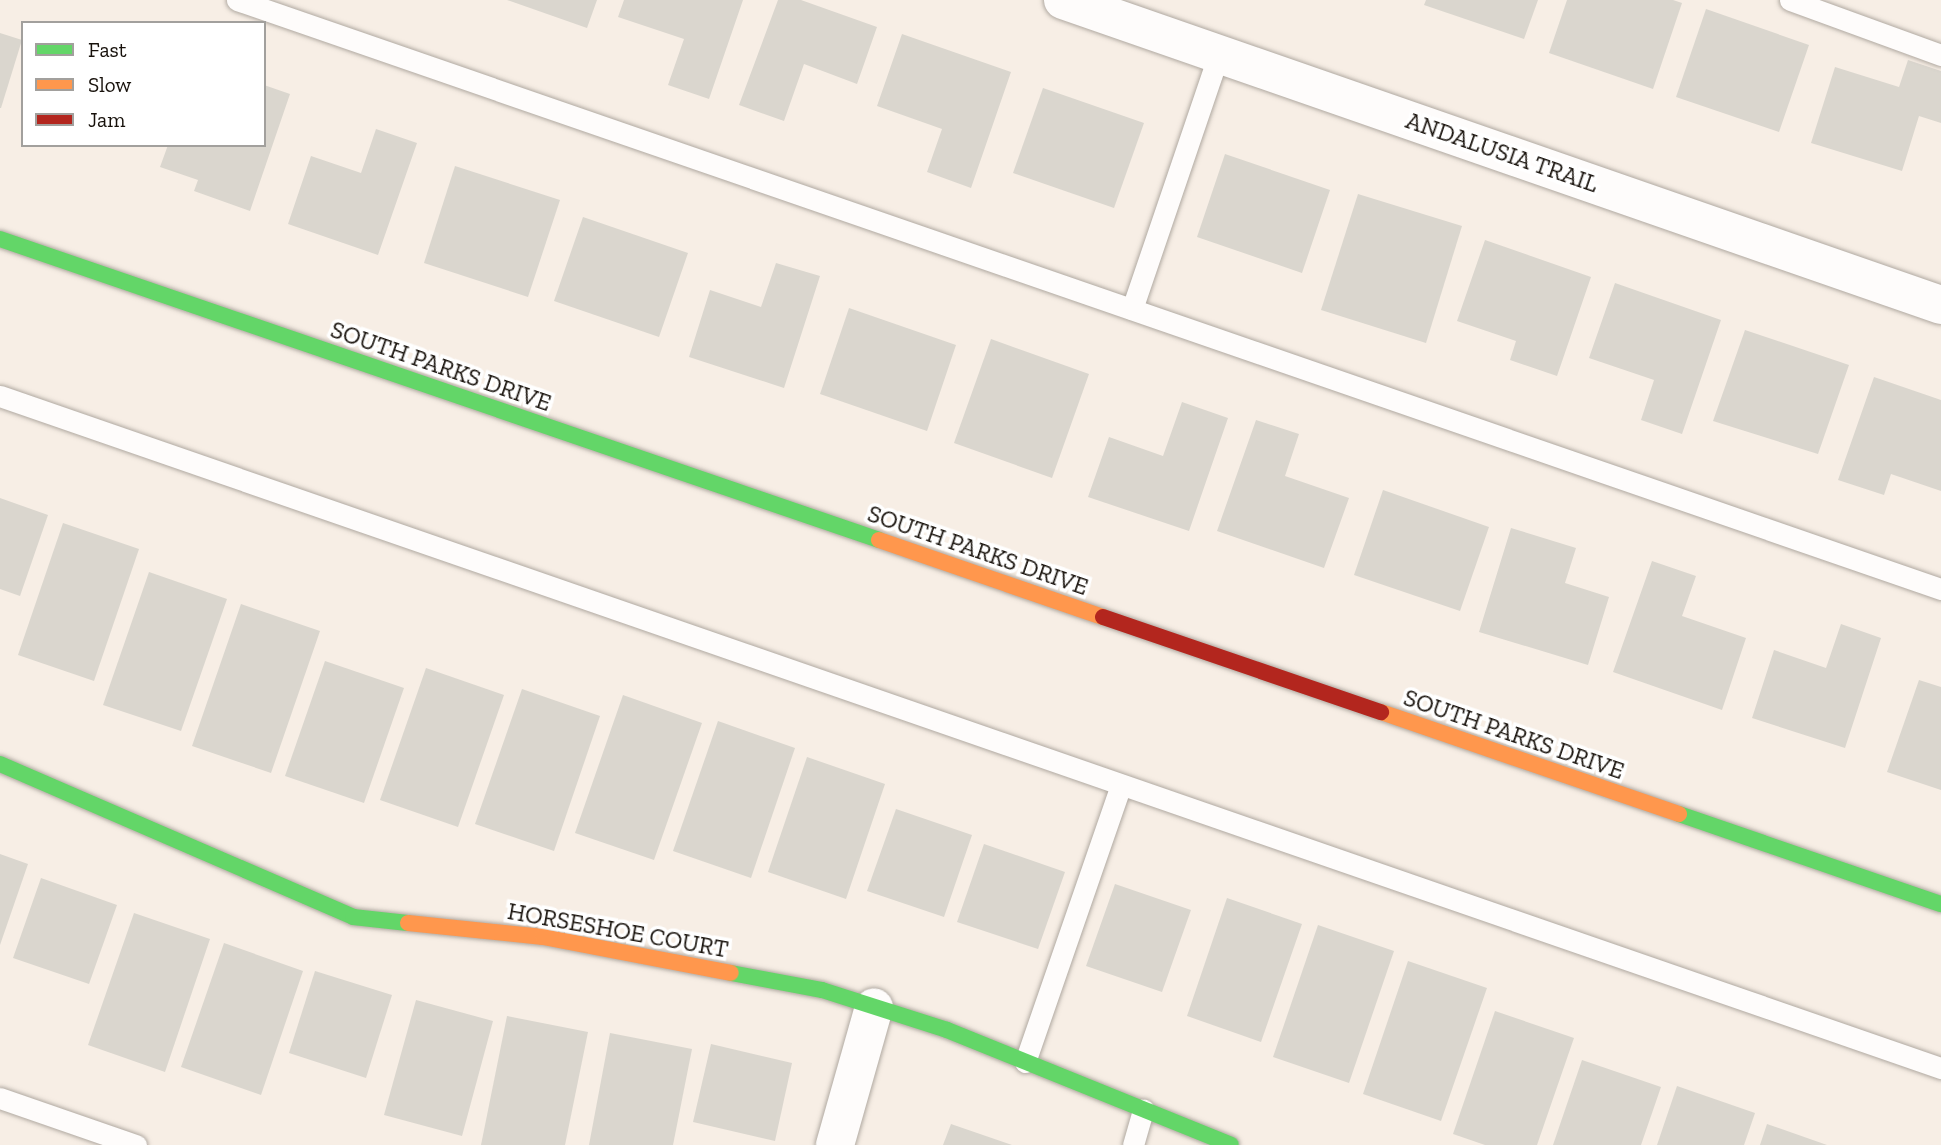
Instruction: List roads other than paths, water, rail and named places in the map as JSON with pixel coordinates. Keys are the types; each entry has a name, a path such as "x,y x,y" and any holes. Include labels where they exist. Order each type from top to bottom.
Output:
{"street":[{"name":"ANDALUSIA TRAIL","path":"1063,0 1941,305"},
{"name":"SOUTH PARKS DRIVE","path":"0,239 1941,904"},
{"name":"HORSESHOE COURT","path":"0,764 354,917 542,937 822,990 947,1030 1231,1145"},
{"path":"835,1145 874,1007"}],"lane":[{"path":"237,0 1941,589"},
{"path":"1790,0 1941,55"},
{"path":"1132,309 1219,54"},
{"path":"0,396 1941,1068"},
{"path":"1025,1062 1121,786"},
{"path":"0,1098 136,1145"},
{"path":"1133,1145 1143,1110"}]}
